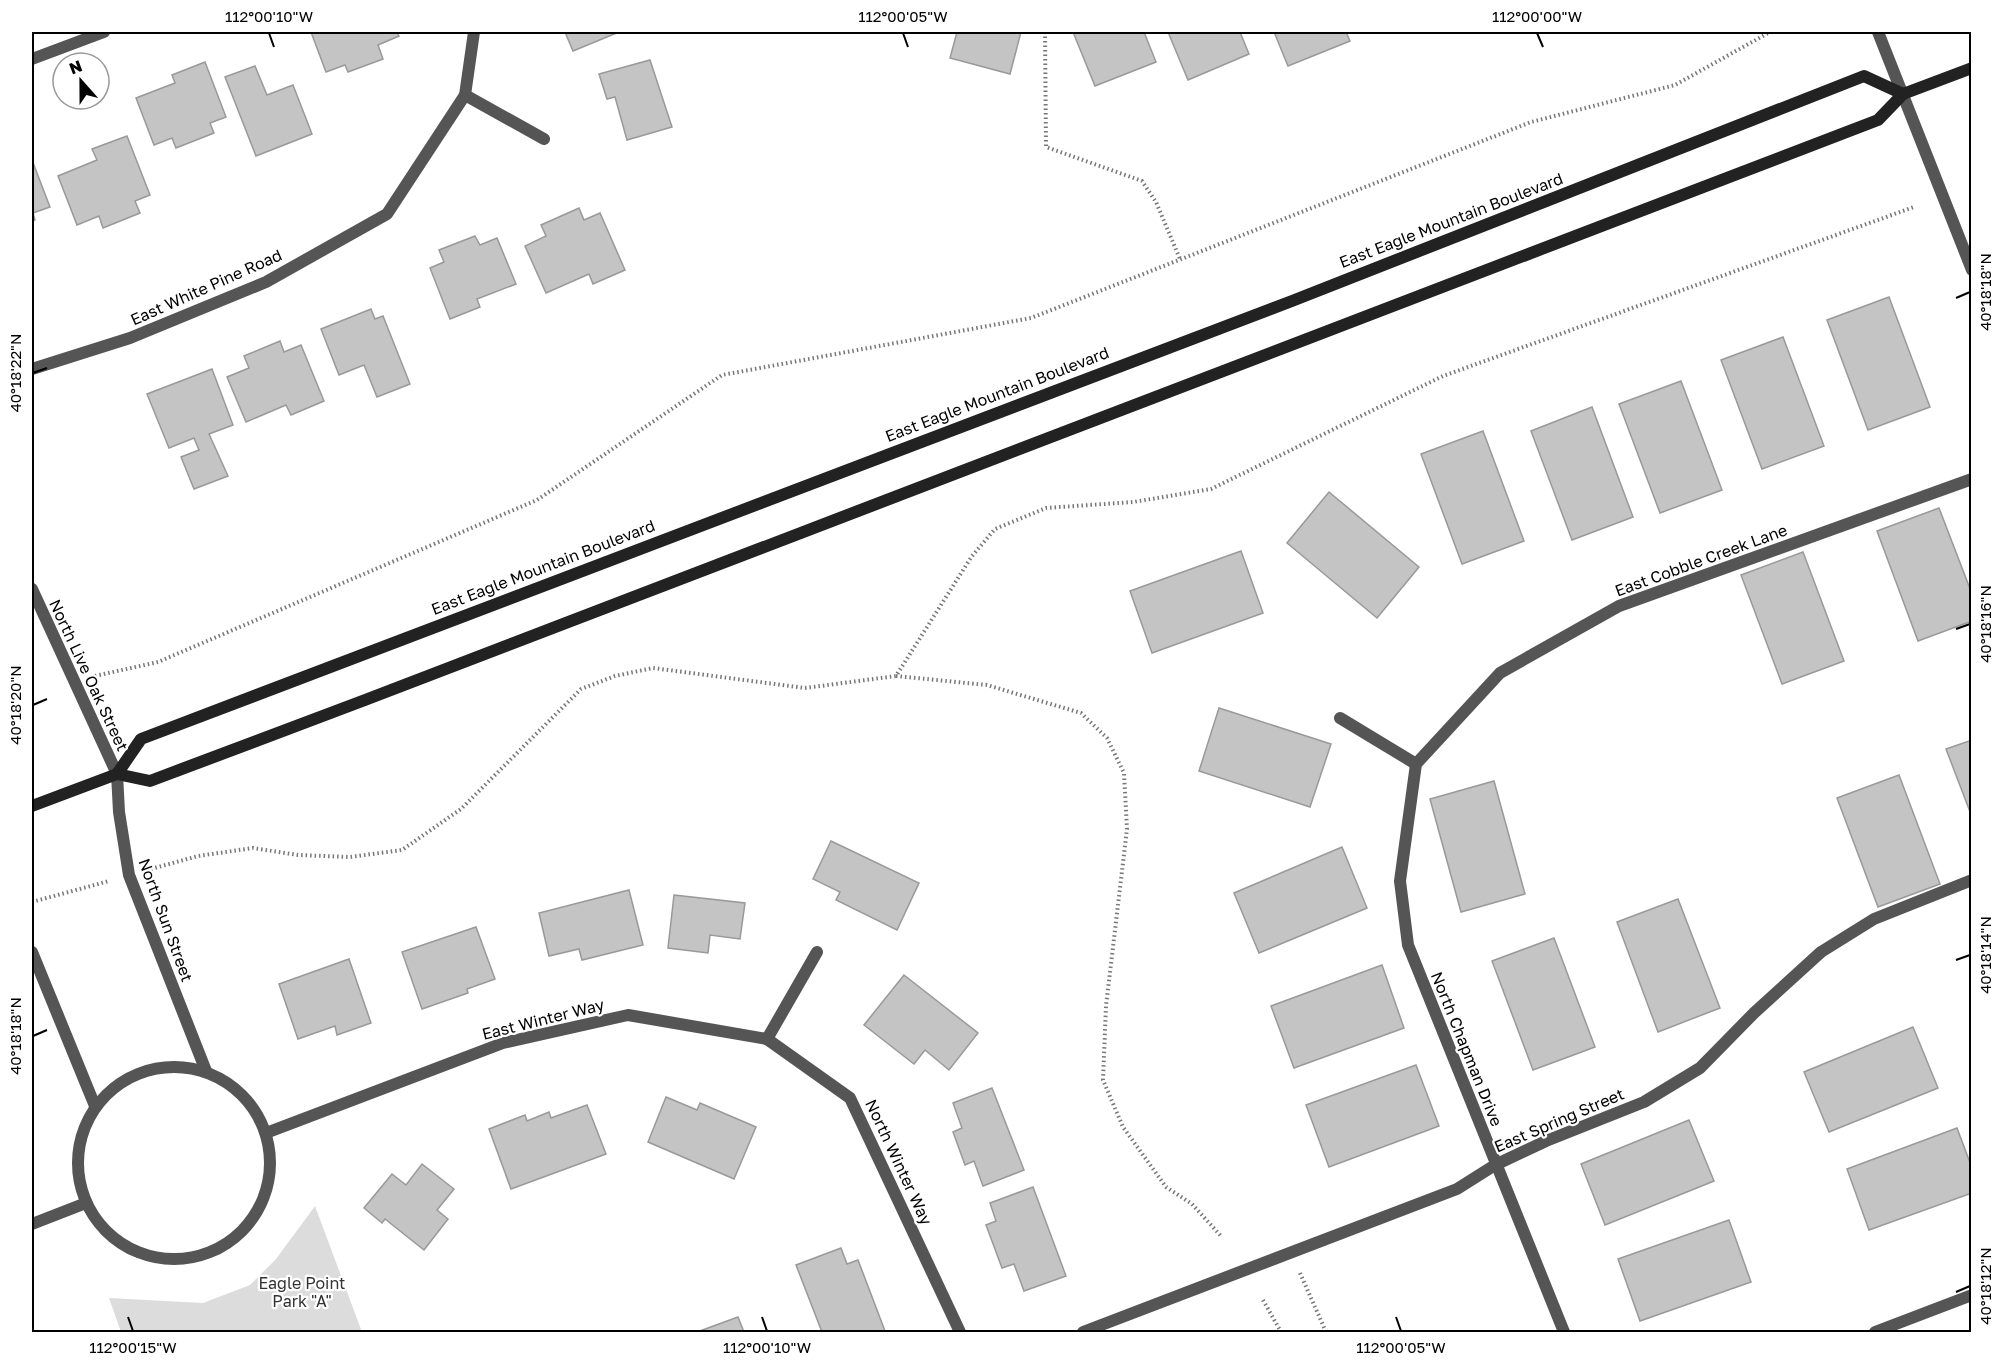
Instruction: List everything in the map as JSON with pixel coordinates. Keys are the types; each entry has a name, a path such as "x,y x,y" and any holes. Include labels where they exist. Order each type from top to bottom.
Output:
{"street":[{"path":"32,59 105,32"},
{"path":"474,32 465,95 544,139"},
{"path":"1878,32 1971,270"},
{"path":"32,806 117,774 150,781 365,700 1878,120 1903,94 1971,68"},
{"name":"East Eagle Mountain Boulevard","path":"117,774 141,739 1280,305 1864,76 1903,94"},
{"name":"East White Pine Road","path":"32,369 130,338 266,282 387,214 465,95"},
{"name":"East Cobble Creek Lane","path":"1416,765 1500,673 1619,606 1971,479"},
{"name":"North Live Oak Street","path":"32,590 117,774"},
{"path":"1340,718 1416,765"},
{"name":"North Chapman Drive","path":"1416,765 1400,881 1408,945 1564,1332"},
{"name":"North Sun Street","path":"117,774 119,812 129,875 206,1071"},
{"name":"East Spring Street","path":"1083,1332 1457,1189 1495,1165 1546,1141 1644,1102 1700,1068 1754,1013 1821,952 1874,919 1971,880"},
{"path":"32,951 95,1106"},
{"path":"767,1038 818,952"},
{"name":"East Winter Way","path":"266,1133 503,1043 628,1015 767,1038"},
{"name":"North Winter Way","path":"767,1038 850,1098 960,1332"},
{"path":"173,1066 206,1071 225,1080 247,1099 266,1133 271,1157 269,1183 262,1204 244,1230 218,1249 183,1259 153,1257 116,1240 98,1223 86,1203 78,1179 77,1159 84,1127 95,1106 117,1085 146,1070 173,1066"},
{"path":"32,1224 86,1203"},
{"path":"1875,1332 1971,1295"}],"path":[{"path":"1045,32 1046,147 1142,182 1156,202 1180,259"},
{"path":"89,677 158,662 537,500 722,375 1031,318 1531,122 1675,86 1770,32"},
{"path":"896,676 972,556 995,530 1046,507 1133,502 1211,489 1443,376 1914,207"},
{"path":"32,902 198,856 253,848 298,855 350,857 402,849 461,808 581,689 615,676 653,668 805,688 896,676 987,685 1081,713 1107,738 1124,773 1127,829 1106,1006 1103,1080 1123,1127 1166,1187 1192,1204 1221,1236"},
{"path":"1291,1254 1326,1332"},
{"path":"1263,1300 1281,1332"}],"green space":[{"name":"Eagle Point Park \"A\"","path":"315,1206 362,1332 121,1332 109,1298 203,1303 250,1285 276,1259"}],"building":[{"path":"311,32 397,32 399,36 378,45 383,59 348,72 345,65 326,72"},
{"path":"565,32 619,32 573,51"},
{"path":"957,32 1021,32 1010,74 950,58"},
{"path":"1073,32 1144,32 1156,62 1095,86"},
{"path":"1168,32 1240,32 1249,54 1188,80"},
{"path":"1274,32 1346,32 1350,41 1288,66"},
{"path":"650,60 672,127 627,140 615,97 607,99 599,74"},
{"path":"205,62 226,117 210,123 214,133 176,148 172,138 154,145 136,98 175,83 172,75"},
{"path":"255,66 267,95 293,85 312,134 256,156 225,77"},
{"path":"127,136 150,195 135,201 140,213 103,228 99,216 77,225 58,176 97,160 92,149"},
{"path":"32,160 50,207 33,213 35,220 32,221"},
{"path":"579,208 584,220 600,213 625,270 593,284 589,274 546,293 525,246 546,236 541,225"},
{"path":"475,236 480,245 497,238 516,284 477,299 480,307 450,319 430,268 444,262 439,250"},
{"path":"1889,297 1930,407 1868,430 1827,320"},
{"path":"371,309 375,319 383,316 410,384 377,397 364,365 339,375 321,329"},
{"path":"1783,337 1824,446 1762,469 1721,360"},
{"path":"280,341 284,352 301,345 324,401 291,415 286,405 246,422 227,377 249,368 244,356"},
{"path":"212,369 233,425 209,434 228,476 194,489 181,457 199,450 194,438 169,448 147,394"},
{"path":"1681,381 1722,490 1660,513 1619,404"},
{"path":"1592,407 1633,517 1572,540 1531,431"},
{"path":"1483,431 1524,541 1462,564 1421,454"},
{"path":"1329,492 1419,567 1377,618 1287,543"},
{"path":"1939,508 1972,594 1972,621 1918,641 1877,531"},
{"path":"1241,551 1263,613 1152,653 1130,591"},
{"path":"1803,552 1844,661 1782,684 1741,575"},
{"path":"1219,708 1331,744 1310,807 1199,771"},
{"path":"1972,740 1972,817 1946,749"},
{"path":"1899,775 1940,884 1878,907 1837,798"},
{"path":"1494,781 1525,894 1461,912 1430,799"},
{"path":"831,841 919,883 897,930 836,900 840,892 813,879"},
{"path":"1342,847 1367,908 1259,953 1234,893"},
{"path":"629,890 643,945 582,960 579,949 549,956 539,913"},
{"path":"674,895 745,903 740,939 710,935 708,953 668,948"},
{"path":"1678,899 1720,1008 1658,1032 1617,922"},
{"path":"476,927 495,979 467,989 468,993 422,1009 402,952"},
{"path":"1554,938 1595,1047 1533,1070 1492,961"},
{"path":"349,959 371,1023 337,1035 335,1026 298,1039 279,984"},
{"path":"1382,965 1404,1028 1294,1068 1271,1006"},
{"path":"904,975 978,1033 949,1070 925,1050 914,1064 864,1025"},
{"path":"1913,1027 1938,1088 1829,1132 1804,1072"},
{"path":"1416,1065 1439,1126 1329,1167 1306,1105"},
{"path":"992,1088 1024,1170 983,1186 974,1161 965,1165 953,1132 962,1128 953,1103"},
{"path":"666,1097 697,1110 700,1103 756,1127 734,1179 648,1142"},
{"path":"587,1105 606,1154 511,1189 489,1129 525,1115 527,1121 549,1112 551,1118"},
{"path":"1689,1120 1714,1181 1605,1225 1581,1164"},
{"path":"1957,1128 1972,1168 1972,1193 1869,1230 1847,1169"},
{"path":"422,1164 454,1189 437,1210 448,1219 424,1250 385,1219 382,1223 364,1208 392,1174 406,1185"},
{"path":"1033,1187 1066,1276 1024,1291 1014,1264 1002,1268 986,1225 996,1221 990,1203"},
{"path":"1729,1220 1751,1282 1640,1321 1618,1259"},
{"path":"841,1248 847,1264 858,1260 885,1331 822,1332 796,1265"},
{"path":"738,1317 744,1332 697,1332"}]}
